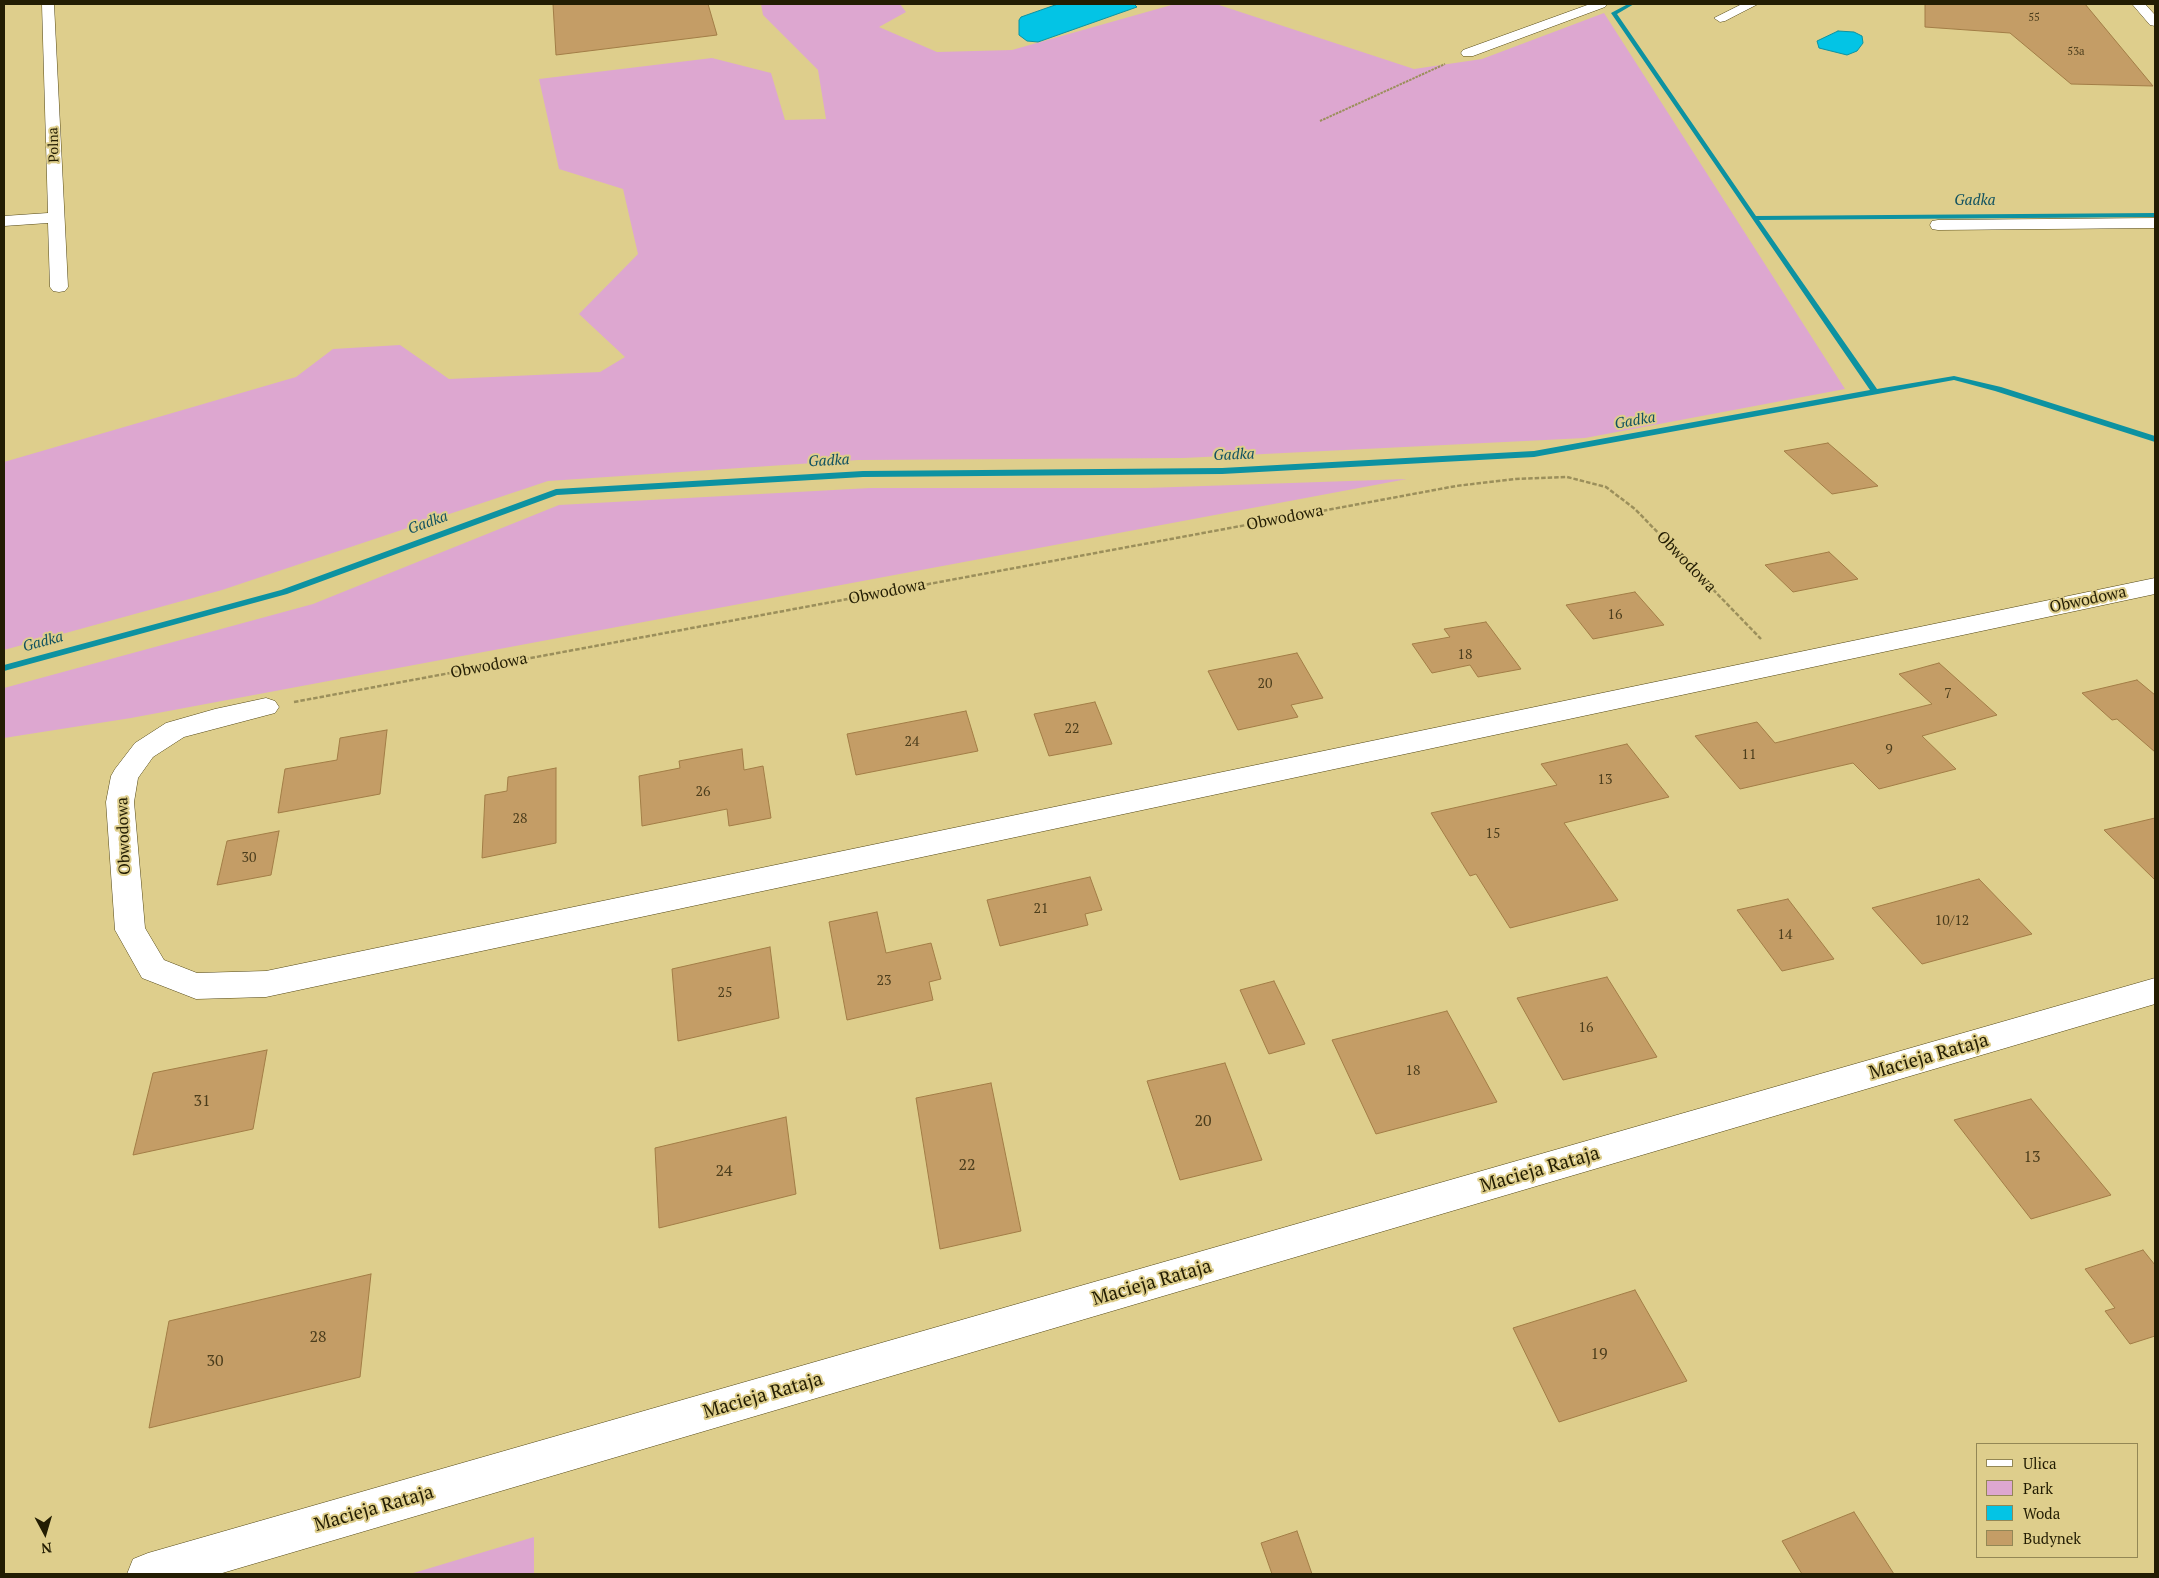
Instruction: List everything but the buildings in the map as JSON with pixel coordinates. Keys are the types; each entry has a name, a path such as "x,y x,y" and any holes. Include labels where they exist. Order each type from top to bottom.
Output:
{"street":[{"name":"Polna","path":"48,4 58,287"},
{"path":"1468,53 1601,4"},
{"path":"1720,18 1752,4"},
{"path":"2138,4 2155,22"},
{"path":"4,221 56,217"},
{"path":"1938,225 2155,223"},
{"name":"Obwodowa","path":"266,707 215,718 176,730 144,750 126,776 120,802 130,930 154,969 196,986 266,984 2155,586"},
{"name":"Macieja Rataja","path":"148,1574 2155,991"}],"path":[{"path":"1320,121 1468,53"},
{"name":"Obwodowa","path":"266,707 1456,486 1516,479 1567,477 1606,487 1635,509 1785,664"}],"green space":[{"path":"761,4 900,4 906,12 879,27 937,52 1012,50 1175,4 1216,4 1414,69 1482,59 1604,13 1845,389 1585,438 1184,458 858,460 548,481 222,590 4,650 4,462 296,377 333,349 400,345 449,379 600,372 625,357 579,314 638,254 623,189 559,169 539,79 712,58 771,73 785,120 826,119 818,70 763,15"},
{"path":"1407,479 131,718 4,738 4,688 313,604 559,505 870,488 1146,488"},
{"path":"534,1537 534,1574 410,1574"}],"water":[{"path":"1058,4 1134,4 1137,7 1038,42 1027,41 1019,35 1019,20 1021,17"},
{"path":"1838,31 1854,32 1862,36 1863,43 1857,51 1847,55 1819,48 1817,41"}],"waterway":[{"path":"1631,4 1614,13 1754,218"},
{"name":"Gadka","path":"1754,218 2155,215"},
{"name":"Gadka","path":"1754,218 1875,392"},
{"path":"1875,392 1954,378 1998,389 2155,439"},
{"name":"Gadka","path":"4,668 284,592 556,492 863,474 1222,471 1534,454 1875,392"}]}
